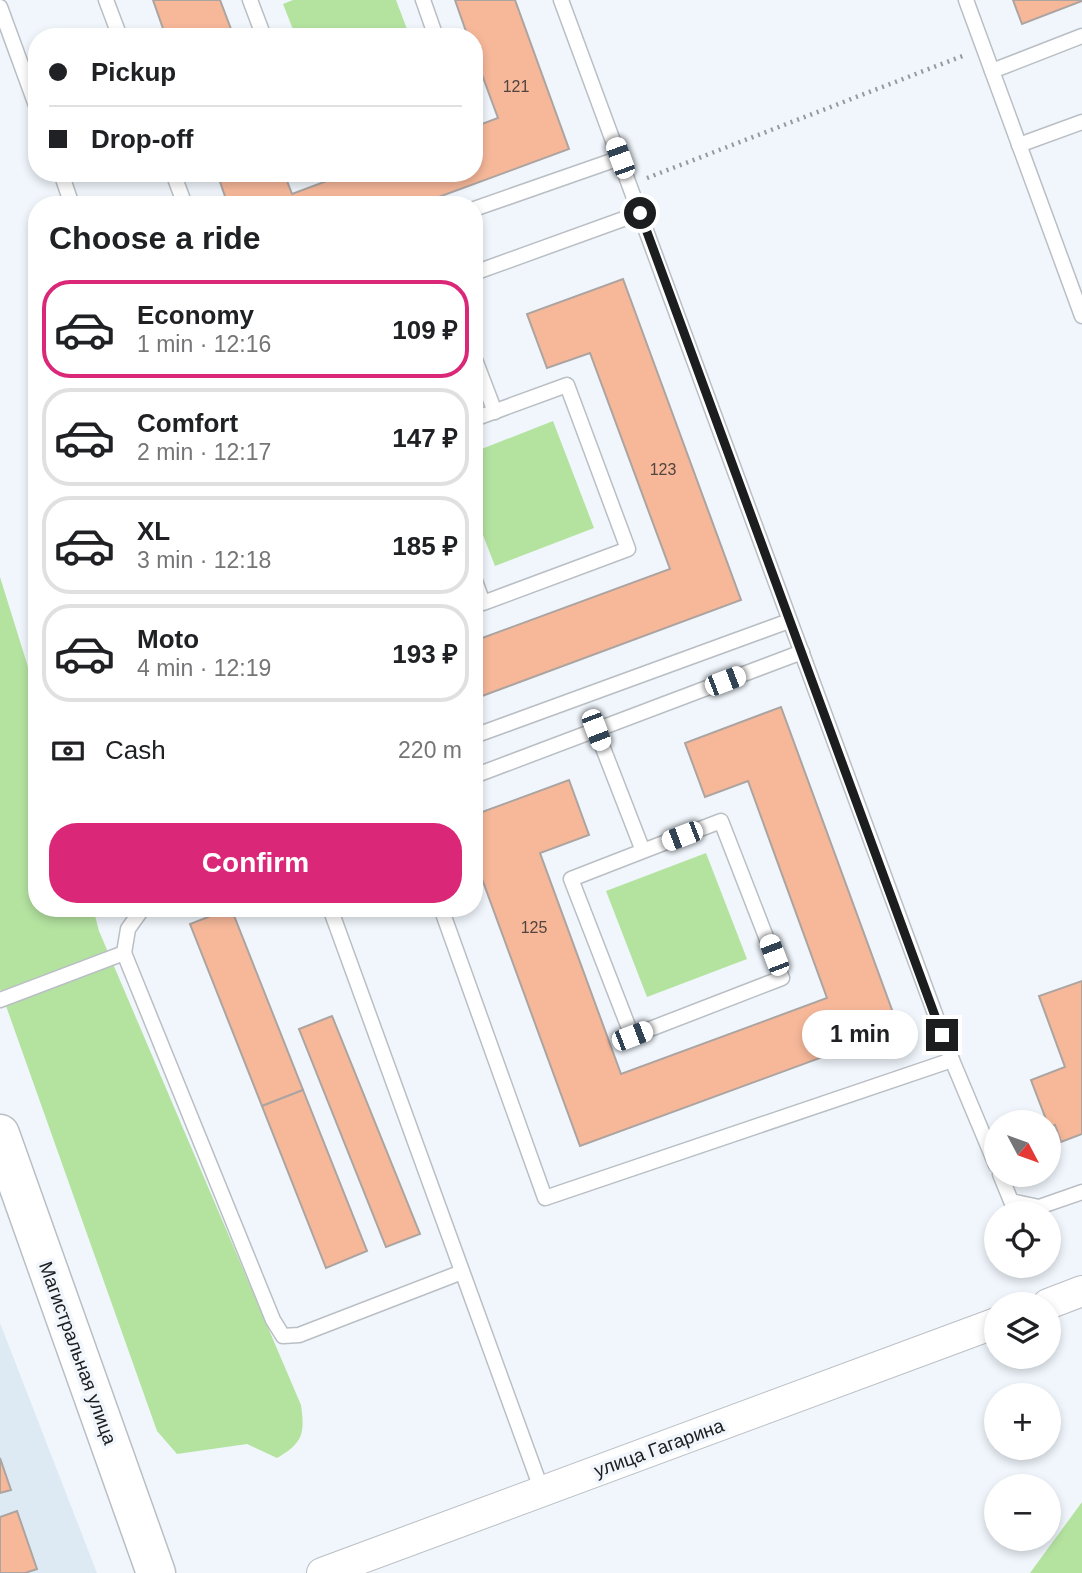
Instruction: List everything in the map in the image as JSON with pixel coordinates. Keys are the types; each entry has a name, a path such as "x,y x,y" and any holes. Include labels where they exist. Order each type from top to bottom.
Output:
{"main road":[{"name":"Магистральная улица","path":"0,1134 156,1573"}],"street":[{"path":"1061,1299 1082,1291"},
{"name":"улица Гагарина","path":"322,1573 984,1327"}],"lane":[{"path":"106,0 117,28"},
{"path":"250,0 261,28"},
{"path":"423,0 433,28"},
{"path":"561,0 952,1060 984,1136"},
{"path":"966,0 1082,316"},
{"path":"1,13 28,84"},
{"path":"992,71 1082,36"},
{"path":"1019,145 1082,122"},
{"path":"483,206 620,158"},
{"path":"483,270 640,213"},
{"path":"483,381 495,412"},
{"path":"483,416 568,385 628,549 483,603"},
{"path":"483,733 789,621"},
{"path":"483,773 802,652"},
{"path":"596,730 643,851"},
{"path":"721,821 782,978 632,1036 571,879 643,851 721,821"},
{"path":"137,917 128,929 124,953 272,1320 284,1336 299,1335 462,1272"},
{"path":"333,917 542,1491"},
{"path":"443,917 545,1198 952,1060"},
{"path":"0,1000 124,953"},
{"path":"1005,1187 1011,1201 1039,1207 1082,1192"}],"path":[{"path":"630,185 984,48"}],"shaded area":[{"path":"0,1323 97,1573 0,1573"}],"green space":[{"path":"293,0 396,0 407,28 292,28 283,4"},
{"path":"553,421 594,528 495,566 483,535 483,448"},
{"path":"0,577 28,667 28,917 95,917 301,1405 303,1423 300,1437 277,1458 247,1444 177,1454 157,1431 0,989"},
{"path":"706,853 747,959 647,997 606,891"},
{"path":"1082,1502 1082,1573 1030,1573 1046,1551 1061,1551 1061,1531"}],"building":[{"path":"153,0 220,0 231,28 163,28"},
{"path":"455,0 515,0 569,149 483,181 483,124 498,118 483,77 483,28 465,28"},
{"path":"1013,0 1082,0 1082,1 1022,24"},
{"path":"220,182 287,182 292,194 324,182 479,182 441,196 225,196"},
{"path":"623,279 741,600 483,696 483,638 670,569 590,353 547,368 527,314"},
{"path":"781,707 899,1029 580,1146 483,882 483,812 569,780 589,835 540,853 621,1074 827,998 748,781 705,797 685,743"},
{"path":"208,917 235,917 303,1090 262,1106 190,924"},
{"path":"1082,981 1082,1134 1061,1142 1061,1110 1042,1110 1031,1080 1065,1067 1039,996"},
{"path":"332,1016 420,1234 386,1247 299,1029"},
{"path":"303,1090 367,1251 326,1268 262,1106"},
{"path":"0,1458 11,1490 0,1493"},
{"path":"17,1511 37,1569 25,1573 0,1573 0,1517"}],"route":[{"path":"640,213 942,1035"}]}
